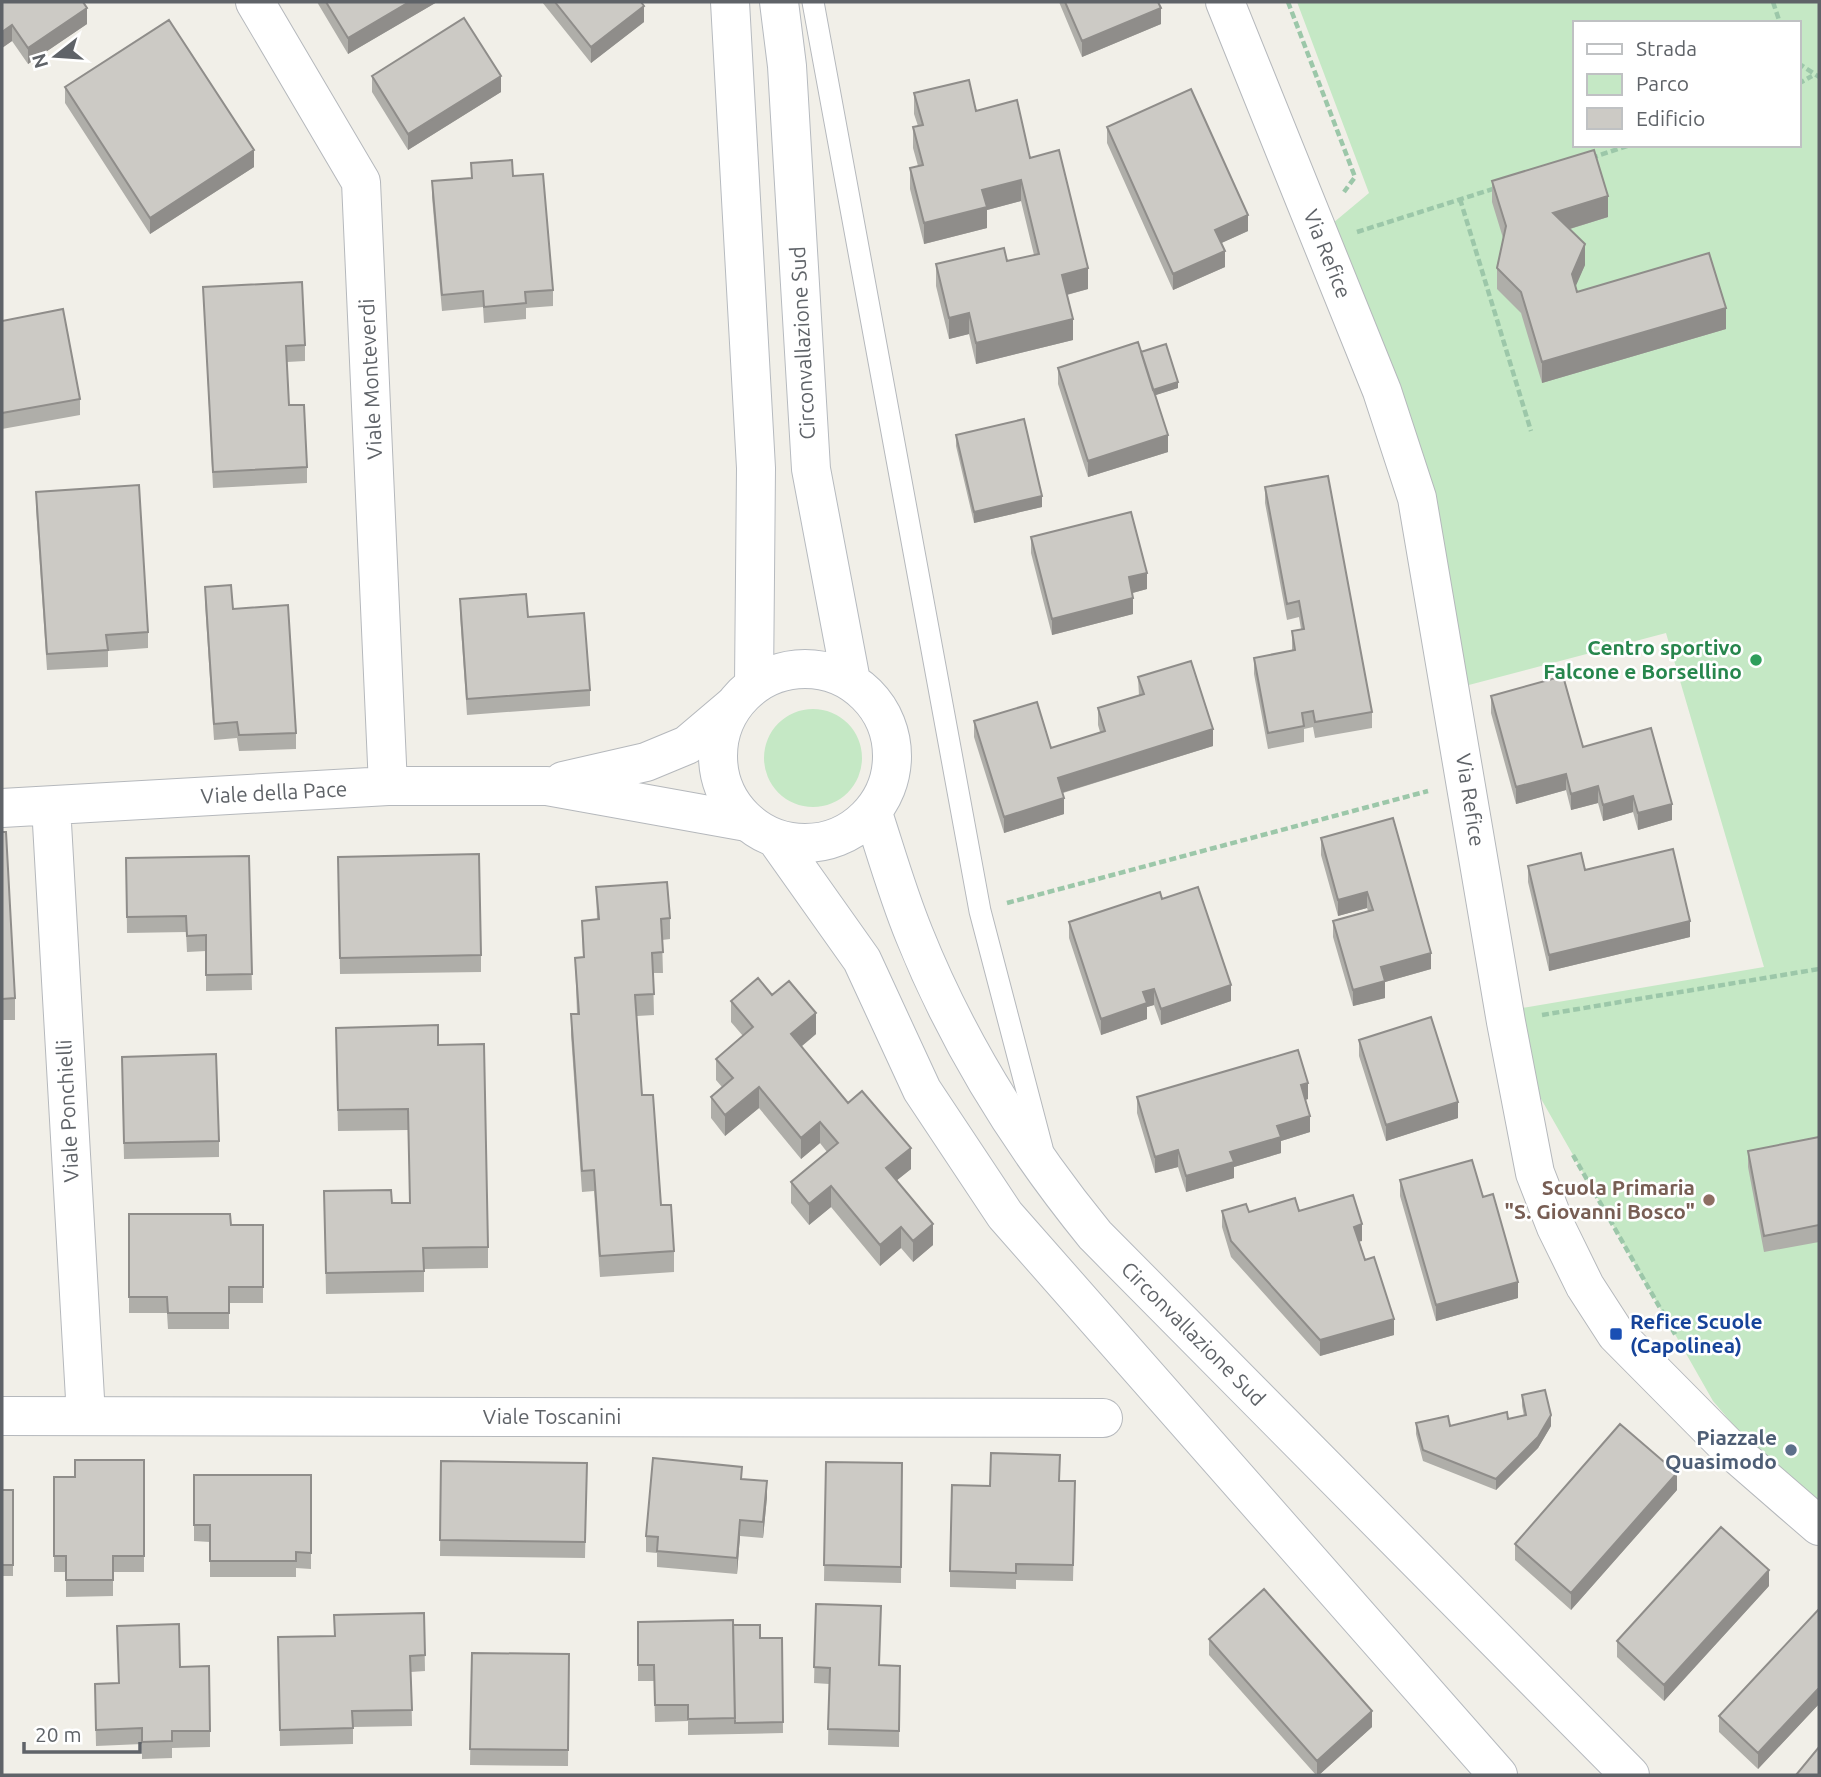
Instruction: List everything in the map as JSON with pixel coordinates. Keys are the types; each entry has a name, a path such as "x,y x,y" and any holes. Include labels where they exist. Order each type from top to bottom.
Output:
{"street":[{"name":"Viale Monteverdi","path":"255,2 361,182 388,786"},
{"path":"730,2 756,468 743,696"},
{"name":"Circonvallazione Sud","path":"779,2 787,66 811,469 851,681"},
{"name":"Via Refice","path":"1225,2 1382,391 1417,498 1508,1035 1535,1173 1556,1227 1585,1286 1616,1334 1728,1447 1819,1526"},
{"path":"762,831 803,844 829,841 853,830 873,813 888,786 892,747 888,727 873,701 851,681 827,671 801,668 776,673 743,696 722,729 719,766 730,802 762,831 862,960 922,1090 1005,1215 1498,1775"},
{"name":"Viale della Pace","path":"547,786 646,762 687,745 743,696"},
{"name":"Viale della Pace","path":"2,808 388,786 547,786 762,831"},
{"name":"Viale Ponchielli","path":"51,806 86,1416"},
{"name":"Circonvallazione Sud","path":"873,813 913,932 940,995 1009,1121 1050,1180 1095,1235 1630,1775"},
{"name":"Viale Toscanini","path":"2,1416 1103,1418"}],"lane":[{"path":"813,2 980,911 1050,1180"}],"path":[{"path":"1773,2 1779,21"},
{"path":"1800,65 1812,76 1819,77"},
{"path":"1800,83 1812,76"},
{"path":"1578,162 1624,147"},
{"path":"1323,242 1499,187"},
{"path":"1460,199 1531,431"},
{"path":"1538,1015 1819,969"}],"green space":[{"path":"1297,2 1819,2 1819,1525 1713,1401 1536,1090 1522,1008 1764,967 1666,633 1465,686 1333,223 1369,193"},
{"path":"813,709 832,713 848,723 858,739 862,758 858,777 848,793 832,803 813,807 794,803 778,793 768,777 764,758 768,739 778,723 794,713"}],"building":[{"path":"2,2 83,2 87,8 28,48 12,25 2,32"},
{"path":"326,2 409,2 348,38"},
{"path":"555,2 641,2 644,6 591,47"},
{"path":"1065,2 1158,2 1161,8 1082,41"},
{"path":"464,18 501,76 408,134 372,76"},
{"path":"169,20 254,150 150,218 65,87"},
{"path":"969,80 976,111 1017,100 1030,158 1059,150 1088,268 1062,275 1073,319 976,343 969,313 949,318 936,264 1004,248 1007,261 1039,254 1021,180 982,190 987,207 924,223 910,168 923,165 913,127 923,125 914,93"},
{"path":"1191,89 1248,215 1215,230 1225,251 1173,274 1107,127"},
{"path":"1594,150 1608,196 1553,213 1585,244 1572,274 1577,292 1709,253 1726,308 1542,362 1521,292 1497,268 1506,226 1492,181"},
{"path":"512,160 513,176 543,174 553,290 525,292 526,303 484,307 483,291 442,295 432,181 472,178 471,163"},
{"path":"302,282 305,345 286,346 289,405 304,405 307,467 213,472 203,287"},
{"path":"63,309 80,399 2,413 2,321"},
{"path":"1138,342 1168,435 1088,461 1058,368"},
{"path":"1166,344 1178,382 1153,390 1141,352"},
{"path":"1024,419 1042,496 974,512 956,435"},
{"path":"1328,476 1372,712 1315,722 1313,711 1302,713 1304,726 1268,733 1254,658 1295,650 1292,631 1304,629 1299,601 1287,604 1265,487"},
{"path":"139,485 148,632 106,635 108,650 47,654 36,492"},
{"path":"1131,512 1147,573 1129,577 1133,598 1052,619 1031,537"},
{"path":"231,585 233,609 288,605 296,733 239,735 237,722 214,724 205,587"},
{"path":"526,594 528,617 584,613 590,690 467,699 460,599"},
{"path":"1191,661 1213,729 1058,778 1064,798 1004,817 974,721 1037,702 1051,748 1105,731 1098,708 1144,694 1138,677"},
{"path":"1563,676 1583,747 1651,728 1672,804 1638,813 1633,796 1603,805 1598,786 1571,794 1566,774 1516,787 1491,696"},
{"path":"1393,818 1431,953 1381,967 1385,981 1353,990 1333,921 1373,910 1367,892 1338,900 1321,838"},
{"path":"2,832 6,832 15,998 2,999"},
{"path":"1673,849 1690,921 1549,955 1528,866 1581,853 1585,870"},
{"path":"479,854 481,955 340,958 338,857"},
{"path":"249,856 252,974 206,975 206,935 187,936 186,916 127,917 126,858"},
{"path":"667,882 670,918 661,919 663,952 652,953 654,994 635,995 642,1095 653,1095 661,1205 671,1205 674,1251 600,1256 594,1170 582,1171 571,1014 579,1014 575,958 584,957 582,921 599,919 596,887"},
{"path":"1198,887 1231,985 1161,1009 1154,989 1143,992 1147,1003 1101,1019 1069,922 1160,892 1162,899"},
{"path":"758,978 772,995 789,981 816,1013 791,1034 848,1103 862,1091 911,1148 886,1168 933,1224 913,1241 901,1227 880,1245 831,1186 809,1204 791,1182 838,1143 820,1122 801,1138 759,1087 725,1115 711,1097 733,1078 716,1059 753,1027 731,1001"},
{"path":"1431,1017 1458,1102 1386,1125 1359,1040"},
{"path":"438,1025 438,1045 484,1044 488,1247 423,1248 424,1271 326,1273 324,1191 391,1190 392,1203 410,1203 408,1109 338,1110 336,1028"},
{"path":"1298,1050 1308,1083 1301,1085 1310,1116 1277,1126 1281,1137 1230,1152 1234,1162 1186,1176 1178,1150 1155,1157 1137,1097"},
{"path":"216,1054 219,1141 124,1143 122,1057"},
{"name":"Scuola Primaria \"S. Giovanni Bosco\"","path":"1819,1137 1819,1225 1764,1236 1748,1151"},
{"path":"1472,1160 1483,1197 1493,1194 1518,1282 1436,1305 1400,1180"},
{"path":"1353,1195 1362,1224 1354,1227 1365,1260 1374,1257 1394,1319 1320,1340 1231,1241 1222,1211 1246,1204 1249,1212 1295,1198 1299,1211"},
{"path":"129,1214 230,1214 231,1225 263,1225 263,1287 229,1287 229,1313 168,1313 167,1297 129,1297"},
{"path":"1545,1390 1551,1415 1538,1437 1496,1479 1423,1450 1416,1423 1448,1416 1450,1426 1507,1412 1508,1419 1526,1415 1522,1395"},
{"path":"1620,1424 1677,1473 1571,1593 1515,1544"},
{"path":"991,1453 1060,1455 1059,1481 1075,1481 1073,1565 1016,1564 1016,1573 950,1571 952,1485 990,1486"},
{"path":"653,1458 742,1467 741,1479 767,1481 763,1522 740,1520 737,1558 657,1551 658,1537 646,1536"},
{"path":"75,1460 144,1460 144,1556 113,1556 113,1580 66,1580 66,1556 54,1556 54,1477 75,1477"},
{"path":"441,1461 587,1463 585,1542 440,1540"},
{"path":"826,1462 902,1463 901,1567 824,1565"},
{"path":"194,1475 311,1475 311,1553 296,1552 296,1561 210,1561 210,1525 194,1525"},
{"path":"2,1490 13,1490 13,1565 2,1565"},
{"path":"1721,1527 1769,1570 1664,1685 1617,1641"},
{"path":"1264,1589 1372,1711 1317,1761 1209,1639"},
{"path":"816,1604 881,1606 879,1665 900,1666 899,1731 828,1729 830,1668 814,1667"},
{"path":"1819,1609 1819,1688 1758,1753 1719,1716"},
{"path":"424,1613 425,1655 410,1656 412,1710 352,1711 353,1728 280,1730 278,1637 335,1636 334,1615"},
{"path":"733,1620 735,1718 688,1719 688,1705 655,1705 654,1665 638,1665 638,1622"},
{"path":"179,1624 180,1667 209,1666 210,1731 172,1731 172,1741 142,1742 142,1728 96,1730 95,1684 119,1683 117,1626"},
{"path":"733,1625 760,1625 760,1638 782,1638 783,1722 735,1723"},
{"path":"472,1653 569,1654 568,1750 470,1749"},
{"path":"1819,1747 1819,1775 1796,1775"}],"place":[{"name":"Centro sportivo Falcone e Borsellino","path":"1756,660"},
{"name":"Scuola Primaria \"S. Giovanni Bosco\"","path":"1709,1200"},
{"name":"Refice Scuole (Capolinea)","path":"1616,1334"},
{"name":"Piazzale Quasimodo","path":"1791,1450"}]}
